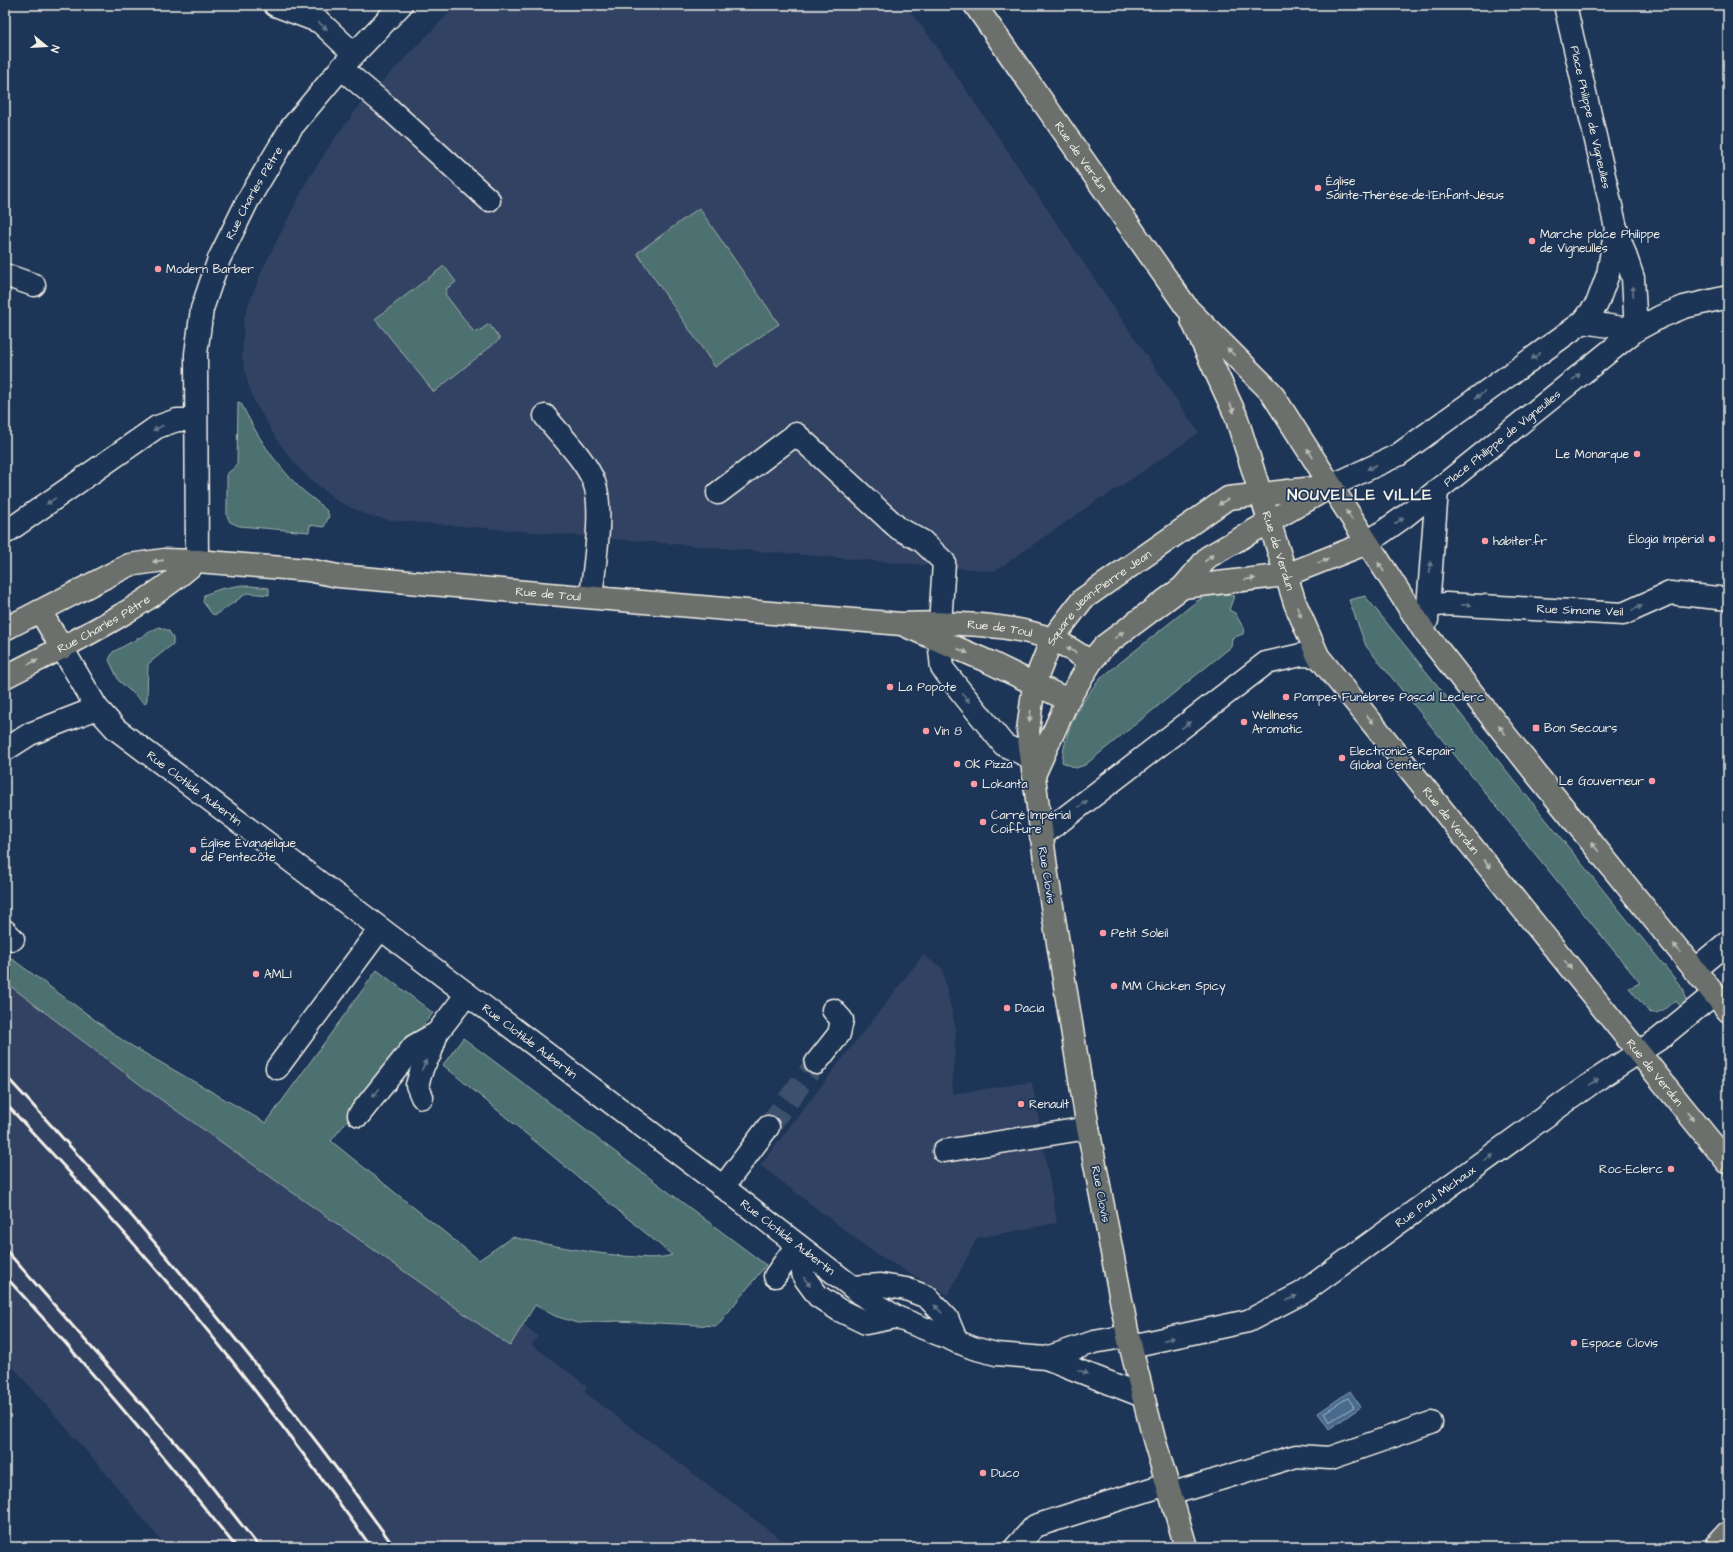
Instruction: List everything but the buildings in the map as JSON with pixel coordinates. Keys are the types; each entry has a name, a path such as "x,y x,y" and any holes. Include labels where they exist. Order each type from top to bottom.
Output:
{"main road":[{"name":"Rue de Verdun","path":"975,5 1187,308 1271,392 1426,634 1728,1011"},
{"name":"Rue de Verdun","path":"1187,308 1236,416 1295,603 1318,656 1728,1163"},
{"name":"Square Jean-Pierre Jean","path":"1033,766 1028,731 1034,684 1052,639 1083,599 1228,498 1331,486"},
{"path":"1033,766 1068,700 1091,662 1104,646 1183,587 1208,557 1331,486"},
{"path":"1183,587 1286,575 1367,544"},
{"path":"5,629 129,565 164,560 197,561"},
{"name":"Rue de Toul","path":"197,561 308,570 338,576 901,624 940,631 1002,628 1035,634 1052,639 1091,662"},
{"name":"Rue Charles Pêtre","path":"5,677 62,648 174,581 197,561"},
{"path":"40,611 62,648"},
{"name":"Rue de Toul","path":"940,631 1034,684 1068,700"},
{"name":"Rue Clovis","path":"1033,766 1041,836 1088,1128 1130,1341 1168,1489 1186,1547"},
{"path":"1715,1547 1728,1533"}],"street":[{"path":"275,5 320,22 348,61 386,105 489,200"},
{"name":"Rue Charles Pêtre","path":"197,561 195,420 196,354 202,309 219,259 248,200 291,128 348,61 401,5"},
{"name":"Place Philippe de Vigneulles","path":"1367,544 1437,490 1636,330 1633,278 1616,228 1565,5"},
{"name":"Place Philippe de Vigneulles","path":"1331,486 1398,454 1583,322 1597,304 1608,274 1616,228"},
{"path":"5,275 34,286"},
{"path":"1583,322 1636,330 1660,317 1684,307 1728,297"},
{"path":"545,416 585,466 595,482 598,519 591,597"},
{"path":"5,533 157,427 177,420 195,420"},
{"path":"718,494 796,434 898,528 922,541 944,562 940,631 942,668 1004,746 1033,766"},
{"path":"1426,634 1437,490"},
{"name":"Rue Simone Veil","path":"1428,606 1446,604 1623,614 1670,593 1728,599"},
{"name":"Rue Clotilde Aubertin","path":"62,648 97,708 116,729 723,1187 852,1287 896,1317 957,1342 996,1354 1046,1358 1143,1396"},
{"name":"Rue Clovis","path":"1041,836 1266,663 1301,655 1318,656"},
{"path":"5,750 30,734 97,708"},
{"path":"277,1068 380,929"},
{"path":"1694,970 1728,942"},
{"path":"422,1098 417,1085 423,1066 430,1054 437,1033 467,994"},
{"name":"Rue Paul Michaux","path":"1130,1341 1248,1321 1302,1293 1593,1082 1640,1053 1714,994"},
{"path":"816,1063 839,1034 842,1020 833,1010"},
{"path":"359,1115 414,1046 437,1033"},
{"path":"723,1187 768,1127"},
{"path":"944,1151 1088,1128"},
{"path":"775,1276 797,1245"},
{"path":"797,1245 804,1277 818,1296 840,1310 866,1323 896,1317"},
{"path":"852,1287 881,1285 906,1289 926,1297 947,1318 957,1342"},
{"name":"Rue Clotilde Aubertin","path":"1046,1358 1094,1342 1130,1341"},
{"path":"1016,1547 1035,1526 1168,1489 1296,1456 1330,1458 1431,1423"},
{"path":"1718,1547 1728,1542"}],"shaded area":[{"path":"457,5 905,5 933,41 1199,433 1103,498 1102,497 995,571 389,520 367,515 339,502 309,478 295,464 276,438 255,403 247,380 242,357 244,317 262,270 307,181 334,139 364,100"},
{"path":"923,955 942,968 956,1030 952,1094 1032,1082 1057,1223 977,1238 948,1295 873,1252 760,1165"},
{"path":"5,982 146,1089 509,1346 523,1324 538,1336 532,1345 587,1386 584,1392 791,1547 166,1547 102,1469 5,1358"}],"green space":[{"path":"699,208 779,324 715,367 637,253"},
{"path":"444,266 456,282 446,289 447,291 445,294 474,332 477,330 478,332 489,324 500,339 434,392 375,319"},
{"path":"238,402 241,403 259,437 290,478 327,511 329,516 324,527 310,525 309,532 239,526 230,522 227,516 227,474 237,465"},
{"path":"242,585 269,588 269,595 247,593 216,615 212,614 203,602 204,595 220,589"},
{"path":"1221,593 1234,596 1229,610 1235,613 1244,629 1243,634 1232,638 1231,647 1085,765 1076,768 1062,762 1066,738 1074,717 1086,697 1101,678 1197,601 1206,596"},
{"path":"1365,596 1684,990 1686,1001 1682,1008 1675,1000 1660,1012 1649,1012 1629,988 1640,983 1366,646 1349,600"},
{"path":"159,627 169,631 173,638 173,644 148,664 147,700 145,704 119,681 109,660 113,652"},
{"path":"8,956 125,1042 266,1123 377,970 433,1013 331,1141 479,1260 512,1237 567,1248 623,1256 654,1258 672,1255 443,1065 463,1038 766,1265 717,1326 617,1321 577,1323 555,1316 535,1305 510,1346 146,1089 5,982 5,961"}],"water":[{"path":"1350,1391 1361,1407 1329,1429 1318,1413"}],"tunnel":[{"path":"768,1127 816,1063"}],"railway":[{"path":"5,1075 57,1131 158,1246 256,1364 303,1424 394,1547"},
{"path":"5,1103 121,1229 178,1294 285,1430 371,1547"},
{"path":"5,1249 194,1464 259,1547"},
{"path":"5,1276 65,1342 123,1410 236,1547"}],"place":[{"name":"Église Sainte-Thérèse-de-l'Enfant-Jésus","path":"1318,188"},
{"name":"Marche place Philippe de Vigneulles","path":"1532,241"},
{"name":"Modern Barber","path":"158,269"},
{"name":"Le Monarque","path":"1637,454"},
{"name":"Élogia Impérial","path":"1712,539"},
{"name":"habiter.fr","path":"1485,541"},
{"name":"La Popote","path":"890,687"},
{"name":"Pompes Funèbres Pascal Leclerc","path":"1286,697"},
{"name":"Wellness Aromatic","path":"1244,722"},
{"name":"Bon Secours","path":"1536,728"},
{"name":"Vin 8","path":"926,731"},
{"name":"Electronics Repair Global Center","path":"1342,758"},
{"name":"OK Pizza","path":"957,764"},
{"name":"Le Gouverneur","path":"1652,781"},
{"name":"Lokanta","path":"974,784"},
{"name":"Carré Impérial Coiffure","path":"983,822"},
{"name":"Église Évangélique de Pentecôte","path":"193,850"},
{"name":"Petit Soleil","path":"1103,933"},
{"name":"AMLI","path":"256,974"},
{"name":"MM Chicken Spicy","path":"1114,986"},
{"name":"Dacia","path":"1007,1008"},
{"name":"Renault","path":"1021,1104"},
{"name":"Roc-Eclerc","path":"1671,1169"},
{"name":"Espace Clovis","path":"1574,1343"},
{"name":"Duco","path":"983,1473"}],"district":[{"name":"NOUVELLE VILLE","path":"1360,494"}]}
